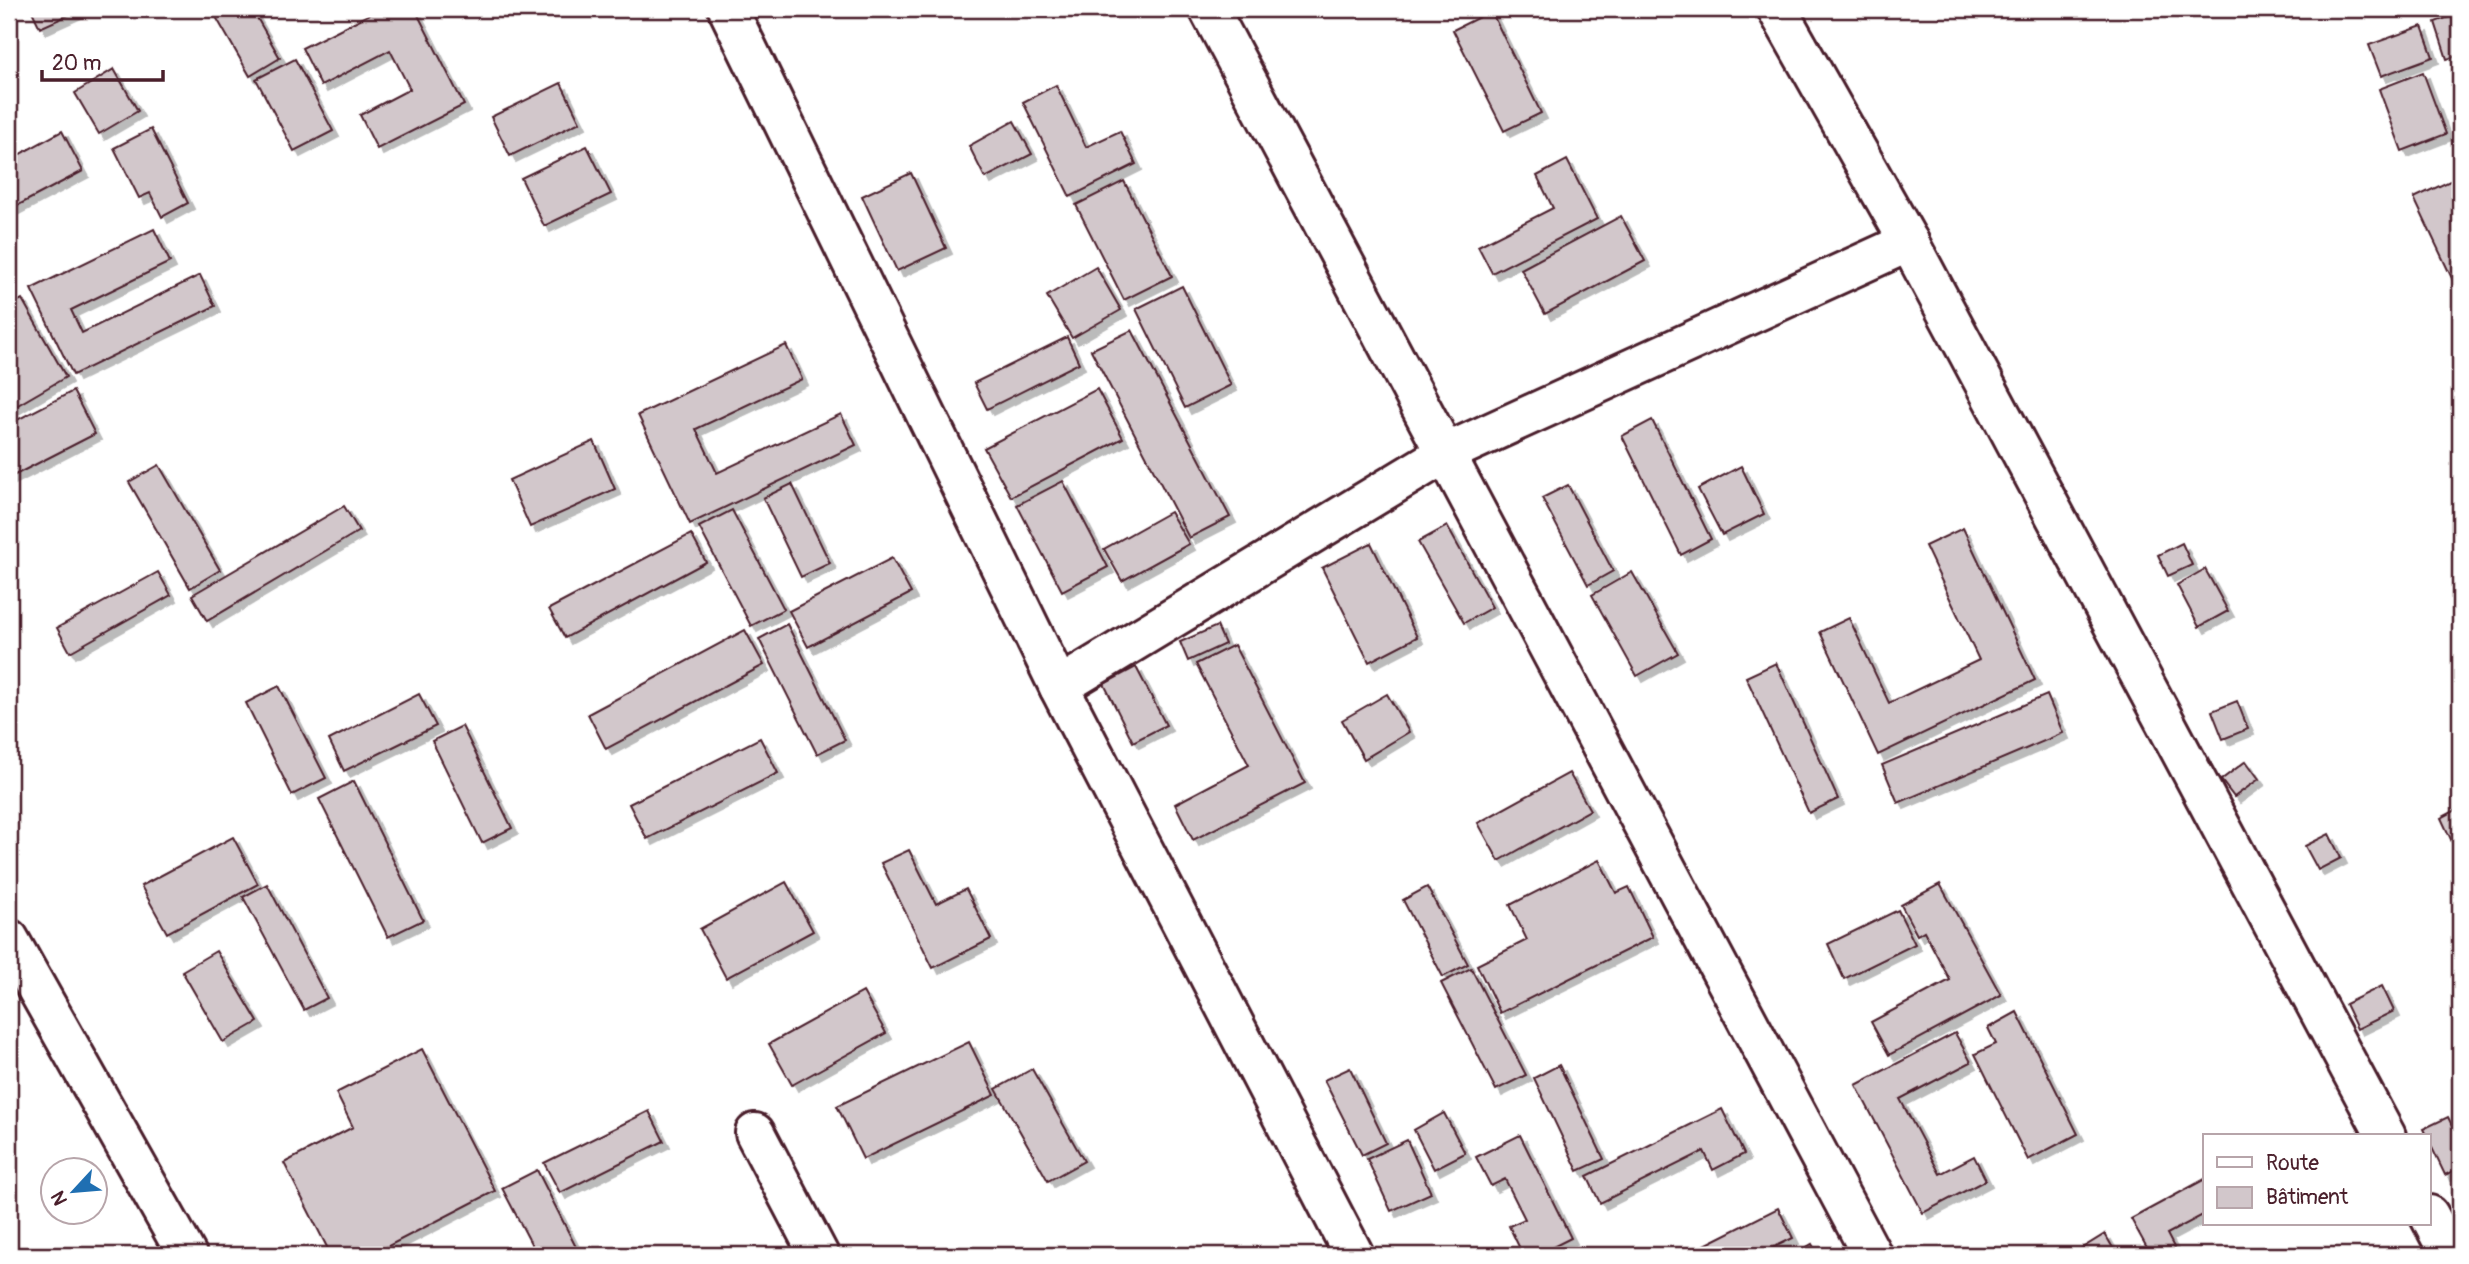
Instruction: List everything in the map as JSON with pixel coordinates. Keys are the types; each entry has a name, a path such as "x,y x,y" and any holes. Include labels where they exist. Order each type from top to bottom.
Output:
{"street":[{"path":"728,9 1059,687 1354,1255"},
{"path":"1209,9 1872,1255"},
{"path":"1777,9 1909,242 2385,1134"},
{"path":"1059,687 1444,454 1909,242"},
{"path":"9,939 187,1255"},
{"path":"755,1133 819,1255"},
{"path":"2430,1217 2450,1255"}],"building":[{"path":"31,9 79,9 80,10 40,28"},
{"path":"252,9 280,58 250,76 212,10"},
{"path":"380,9 415,9 464,105 377,149 360,115 410,89 390,50 321,86 302,48"},
{"path":"1491,11 1541,113 1504,131 1453,30"},
{"path":"2460,13 2460,55 2447,59 2435,22"},
{"path":"2422,26 2433,57 2381,76 2369,45"},
{"path":"295,59 333,131 294,151 256,79"},
{"path":"114,69 138,111 99,134 75,93"},
{"path":"2423,72 2446,134 2402,151 2379,89"},
{"path":"561,83 580,122 510,156 491,117"},
{"path":"1056,85 1086,147 1120,131 1136,164 1070,197 1023,102"},
{"path":"1014,121 1032,154 985,178 969,146"},
{"path":"151,129 188,203 162,217 150,193 139,198 114,148"},
{"path":"62,131 83,171 9,210 9,160"},
{"path":"587,146 611,194 544,226 521,178"},
{"path":"1567,160 1597,219 1492,273 1478,246 1553,208 1537,176"},
{"path":"911,173 946,248 897,271 862,196"},
{"path":"2454,179 2460,193 2458,291 2414,198"},
{"path":"1124,181 1172,276 1124,300 1076,205"},
{"path":"1621,216 1645,261 1545,314 1521,269"},
{"path":"154,229 170,262 71,310 82,333 200,275 215,306 73,375 31,289"},
{"path":"1096,267 1121,310 1072,338 1047,296"},
{"path":"1182,286 1231,385 1185,408 1136,309"},
{"path":"22,299 66,377 9,410 9,306"},
{"path":"1132,330 1230,517 1189,538 1091,350"},
{"path":"1067,337 1079,363 987,409 974,383"},
{"path":"786,345 802,379 696,429 717,473 841,414 856,445 690,524 638,415"},
{"path":"1097,389 1123,438 1011,497 984,448"},
{"path":"73,391 95,434 9,478 9,424"},
{"path":"1652,420 1711,539 1681,555 1622,436"},
{"path":"594,441 615,489 530,527 509,480"},
{"path":"159,465 220,570 190,588 129,482"},
{"path":"1741,466 1764,514 1722,535 1698,489"},
{"path":"1063,481 1108,567 1062,591 1017,505"},
{"path":"792,484 830,563 801,577 763,498"},
{"path":"1568,485 1613,571 1588,585 1542,498"},
{"path":"344,506 359,531 207,621 192,595"},
{"path":"732,510 784,609 751,626 699,527"},
{"path":"1170,512 1189,544 1122,581 1104,549"},
{"path":"1447,526 1492,607 1464,623 1418,542"},
{"path":"1963,528 2035,680 1878,755 1820,632 1849,618 1889,703 1979,660 1925,546"},
{"path":"691,534 706,562 565,638 549,609"},
{"path":"1371,543 1417,637 1369,662 1322,568"},
{"path":"2182,543 2192,565 2168,576 2158,555"},
{"path":"892,558 911,593 808,647 789,611"},
{"path":"2205,569 2228,611 2199,627 2177,585"},
{"path":"158,572 171,595 70,652 57,628"},
{"path":"1632,572 1678,653 1637,676 1592,595"},
{"path":"787,624 845,740 817,754 759,639"},
{"path":"1217,626 1225,644 1188,661 1180,642"},
{"path":"745,630 764,665 606,749 588,714"},
{"path":"1234,645 1305,783 1193,840 1175,804 1249,765 1196,664"},
{"path":"1776,663 1838,799 1809,813 1746,677"},
{"path":"1136,667 1166,725 1133,742 1104,684"},
{"path":"279,686 326,778 292,795 246,703"},
{"path":"419,694 436,726 344,771 329,740"},
{"path":"1387,694 1409,732 1364,759 1342,720"},
{"path":"2047,695 2063,733 1898,803 1882,765"},
{"path":"2237,701 2248,729 2223,739 2212,711"},
{"path":"462,726 512,828 482,843 432,741"},
{"path":"760,738 778,773 647,839 629,804"},
{"path":"2246,761 2259,779 2234,797 2221,780"},
{"path":"1569,773 1590,810 1499,861 1478,823"},
{"path":"354,781 423,920 388,937 319,799"},
{"path":"2460,808 2460,843 2454,846 2441,818"},
{"path":"2329,834 2341,858 2318,870 2305,846"},
{"path":"233,837 258,884 167,933 141,886"},
{"path":"909,850 936,904 966,889 991,939 933,968 881,863"},
{"path":"1599,860 1616,893 1629,887 1653,937 1500,1013 1477,965 1527,940 1510,905"},
{"path":"786,882 813,931 726,978 700,929"},
{"path":"267,884 327,998 304,1010 243,897"},
{"path":"1940,884 2001,995 1889,1055 1871,1022 1950,980 1924,931 1917,935 1901,905"},
{"path":"1427,887 1468,964 1443,977 1403,900"},
{"path":"1898,910 1915,944 1844,979 1828,944"},
{"path":"216,951 258,1022 223,1042 182,971"},
{"path":"1471,968 1526,1075 1496,1090 1441,983"},
{"path":"2382,986 2394,1011 2357,1029 2345,1004"},
{"path":"863,992 886,1033 792,1085 769,1044"},
{"path":"2017,1012 2078,1134 2028,1160 1975,1054 1996,1044 1988,1028"},
{"path":"1955,1033 1971,1062 1900,1099 1940,1174 1974,1156 1986,1180 1923,1213 1856,1085"},
{"path":"969,1042 995,1095 863,1159 837,1106"},
{"path":"422,1049 495,1191 371,1255 331,1255 284,1163 353,1127 336,1093"},
{"path":"1559,1065 1604,1159 1578,1171 1534,1078"},
{"path":"1350,1068 1386,1143 1362,1155 1324,1080"},
{"path":"1032,1069 1084,1161 1048,1181 996,1089"},
{"path":"1722,1109 1744,1154 1713,1170 1704,1151 1600,1203 1587,1176"},
{"path":"649,1111 664,1141 560,1193 544,1163"},
{"path":"1444,1113 1465,1153 1434,1169 1414,1130"},
{"path":"2448,1117 2460,1142 2460,1168 2445,1175 2430,1144 2430,1134 2425,1134 2423,1129"},
{"path":"1520,1135 1571,1238 1537,1255 1523,1255 1509,1226 1525,1219 1505,1179 1491,1186 1476,1157"},
{"path":"1407,1140 1431,1193 1391,1211 1367,1159"},
{"path":"537,1170 580,1255 537,1255 502,1188"},
{"path":"2203,1180 2203,1215 2167,1234 2178,1255 2151,1255 2131,1219"},
{"path":"1778,1208 1793,1238 1758,1255 1685,1255"},
{"path":"2105,1234 2117,1255 2071,1255"},
{"path":"1812,1244 1818,1255 1793,1255"},
{"path":"144,1249 147,1255 131,1255"}]}
